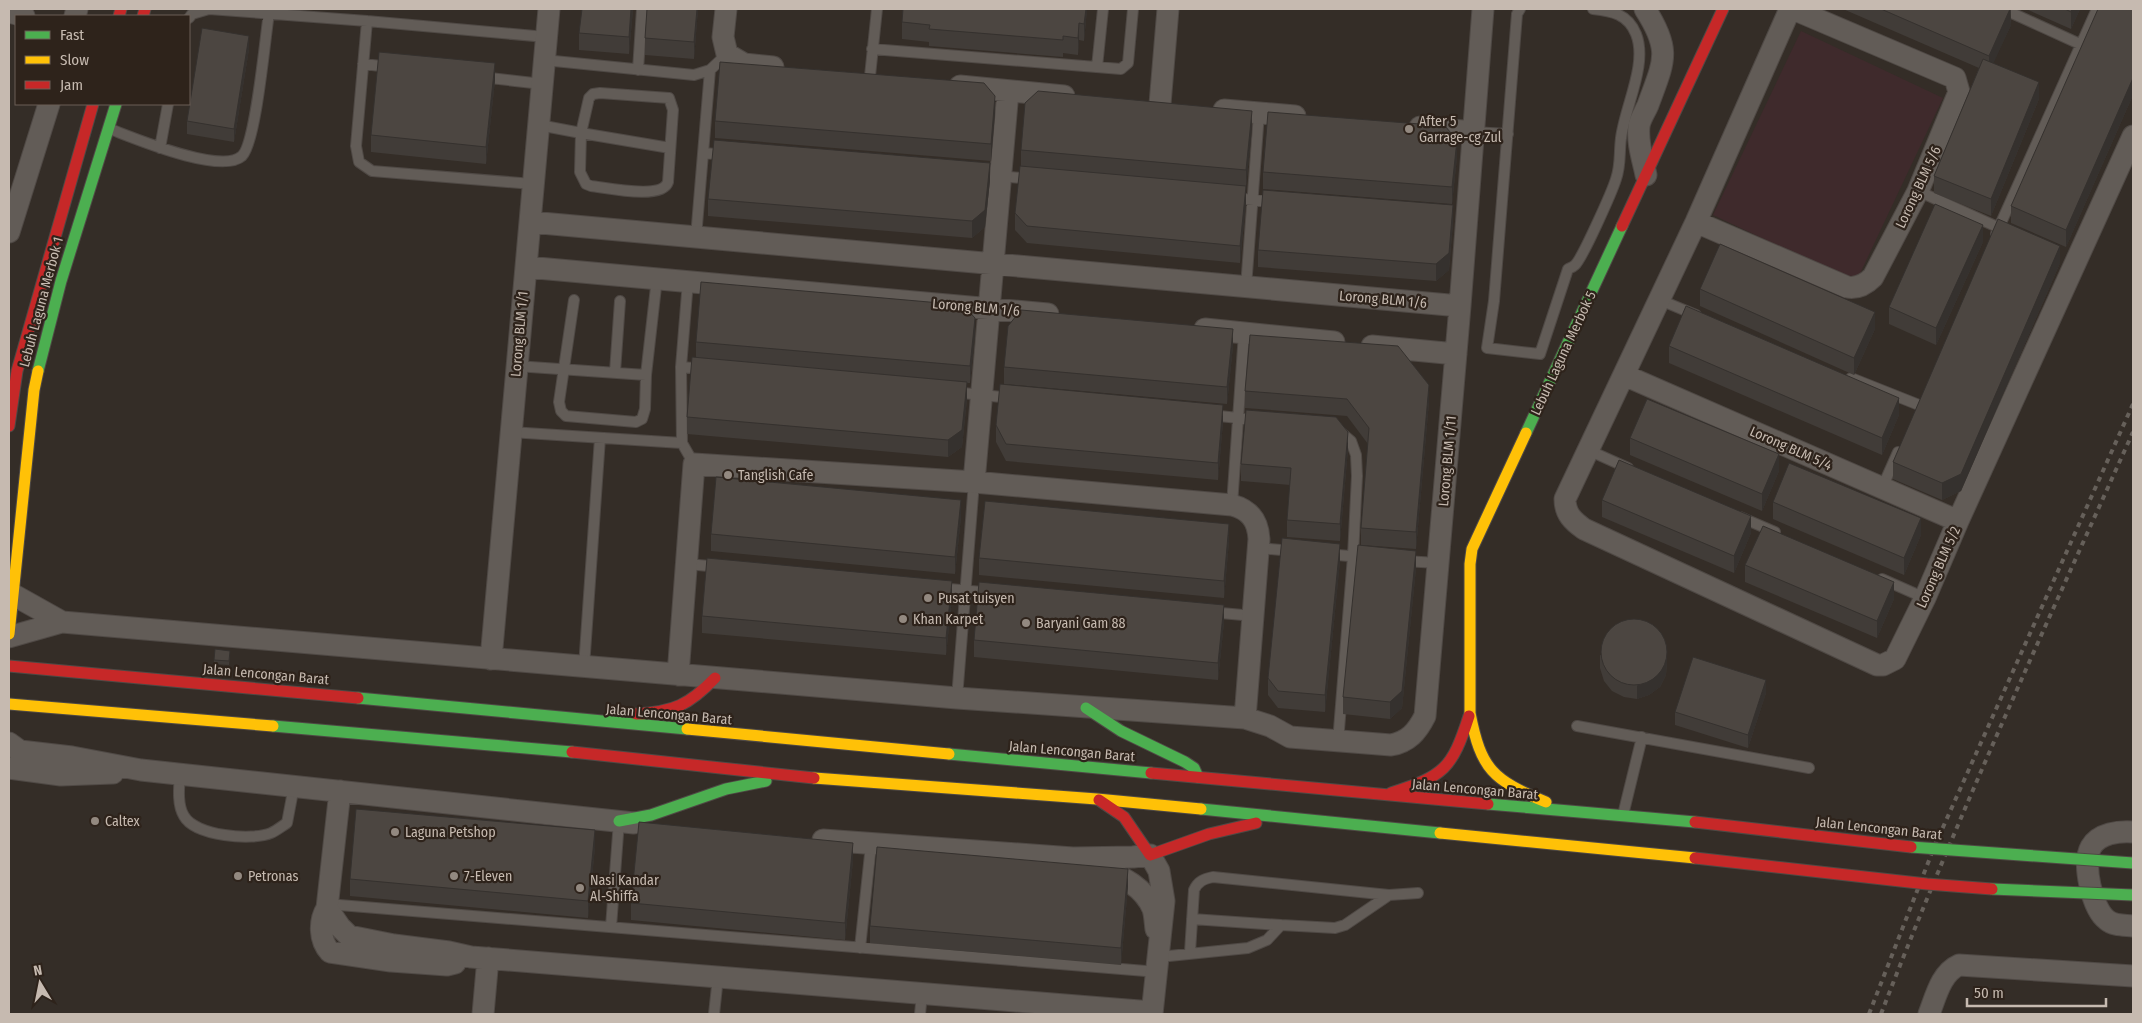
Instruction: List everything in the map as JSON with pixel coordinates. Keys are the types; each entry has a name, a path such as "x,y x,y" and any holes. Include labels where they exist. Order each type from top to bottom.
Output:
{"main road":[{"name":"Lebuh Laguna Merbok 5","path":"1470,713 1470,564 1472,549 1724,9"},
{"name":"Lebuh Laguna Merbok 1","path":"9,426 17,371 93,105"},
{"name":"Lebuh Laguna Merbok 1","path":"9,635 29,427 42,353 84,203 116,105"},
{"name":"Jalan Lencongan Barat","path":"9,666 307,692 1380,796 1695,822 1938,850 2133,863"},
{"path":"601,722 610,717 625,714 668,712 687,704 716,678"},
{"path":"9,704 620,756 805,777 1097,799 1694,858 1927,884 1996,890 2133,895"},
{"path":"1086,708 1096,717 1114,727 1185,762 1194,768 1198,777"},
{"path":"1380,796 1421,783 1442,773 1460,749 1470,713"},
{"path":"1470,713 1476,744 1486,764 1498,778 1513,789 1570,812"},
{"path":"619,821 660,812 695,798 744,783 805,777"},
{"path":"1097,799 1124,817 1150,854 1242,824 1290,818"}],"street":[{"name":"Lorong BLM 1/1","path":"491,659 549,9"},
{"path":"726,9 723,37 727,54 744,64 792,68"},
{"path":"1168,9 1170,105 1318,118"},
{"name":"Lorong BLM 1/11","path":"62,622 957,698 1245,718 1270,726 1290,737 1338,742 1396,744 1412,736 1425,716 1460,306 1462,218 1472,132 1482,9"},
{"path":"1645,9 1658,28 1664,49 1661,70 1639,124 1639,140 1646,175"},
{"path":"1588,450 1660,300 1792,9"},
{"name":"Lorong BLM 5/6","path":"1696,222 1847,287 1854,288 1874,277 1918,191 1959,92 1955,78 1792,9"},
{"path":"939,84 1084,97"},
{"path":"974,482 993,265 994,176 1008,91"},
{"path":"9,232 49,105"},
{"path":"1405,126 1472,132"},
{"name":"Lorong BLM 5/2","path":"1588,450 1566,499 1565,507 1573,521 1584,529 1877,665 1883,665 1895,659 1925,598 2072,260 2133,136"},
{"name":"Lorong BLM 1/6","path":"530,222 1460,306"},
{"name":"Lorong BLM 1/6","path":"526,267 688,280 1068,316"},
{"path":"1186,327 1456,354"},
{"name":"Lorong BLM 5/4","path":"1624,375 1958,521"},
{"path":"678,675 694,464 974,482 1232,505 1250,512 1259,530 1259,548 1245,718"},
{"path":"12,594 62,622"},
{"path":"9,635 62,622"},
{"path":"9,743 20,751 72,757 141,770 676,827"},
{"path":"9,768 61,775 141,770"},
{"path":"340,790 327,906 340,927 349,936 480,958 718,977 921,1004 1152,1013 1164,901 1159,871 1150,854 1133,857 1073,858 807,839"},
{"path":"2133,832 2122,831 2100,838 2092,846 2088,855 2090,888 2097,910 2108,921 2120,925 2133,926"},
{"path":"1073,858 1125,878 1143,892 1153,909 1159,959"},
{"path":"480,958 483,1014"},
{"path":"1929,1014 1939,987 1952,968 1959,964 2133,976"}],"lane":[{"path":"190,17 192,14 209,9 546,37"},
{"path":"638,70 642,9"},
{"path":"870,76 877,9"},
{"path":"1097,68 1103,9"},
{"path":"872,49 1121,69 1126,67 1128,63 1133,9"},
{"path":"1520,9 1517,14 1494,301 1487,348 1540,354 1568,269 1575,265 1616,180 1621,164 1620,140 1639,68 1636,35 1630,23 1620,14 1593,9"},
{"path":"2003,9 2082,45"},
{"path":"1991,246 2097,9"},
{"path":"109,128 160,148 214,162 227,162 241,157 248,146 253,126 269,13"},
{"path":"367,21 356,146 359,162 372,171 533,184"},
{"path":"544,60 694,75 710,70 727,54"},
{"path":"363,64 403,68"},
{"path":"696,237 710,70"},
{"path":"472,76 542,84"},
{"path":"593,94 669,98 673,110 668,182 666,187 662,190 649,192 586,184 580,172 581,133 589,98 593,94"},
{"path":"160,148 168,105"},
{"path":"1246,287 1259,113"},
{"path":"538,125 670,148"},
{"path":"1472,132 1508,134"},
{"path":"704,153 733,156"},
{"path":"994,176 1040,180"},
{"path":"1918,191 2016,236"},
{"path":"1224,198 1282,203"},
{"path":"574,300 559,402 561,411 566,416 636,422 642,419 645,409 646,374 657,278"},
{"path":"688,280 681,367 682,444 694,464"},
{"path":"1660,300 1706,319"},
{"path":"615,372 620,301"},
{"path":"1232,505 1244,333"},
{"path":"516,366 646,374"},
{"path":"681,367 720,371"},
{"path":"1845,375 1919,405"},
{"path":"943,392 1021,399"},
{"path":"1199,414 1267,421"},
{"path":"1325,426 1338,430 1351,441 1356,455 1353,556 1338,742"},
{"path":"510,432 682,444"},
{"path":"584,667 600,438"},
{"path":"1882,488 1904,438"},
{"path":"1588,450 1634,470"},
{"path":"957,698 974,482"},
{"path":"1734,514 1788,538"},
{"path":"1259,548 1372,558"},
{"path":"1391,559 1438,563"},
{"path":"687,564 726,568"},
{"path":"1870,574 1925,598"},
{"path":"925,586 1004,594"},
{"path":"1196,611 1254,616"},
{"path":"1577,726 1809,768"},
{"path":"1623,816 1642,737"},
{"path":"180,774 179,790 183,816 194,827 213,834 269,834 287,823 294,786"},
{"path":"611,927 619,821"},
{"path":"860,948 871,845"},
{"path":"1190,952 1194,890 1203,879 1213,877 1389,895 1418,893"},
{"path":"1192,919 1335,928 1345,925 1389,895"},
{"path":"327,906 860,948 1159,959 1190,952 1248,948 1267,940 1280,925"},
{"path":"714,1014 718,977"}],"shaded area":[{"path":"1801,31 1943,98 1856,282 1713,215"}],"building":[{"path":"582,9 631,9 629,37 579,33"},
{"path":"647,9 697,9 694,42 645,38"},
{"path":"903,9 1086,9 1084,24 1079,23 1078,38 1063,36 1063,40 929,29 930,25 902,22"},
{"path":"1881,9 2010,9 1989,56"},
{"path":"2098,9 2133,9 2133,78 2066,230 2011,206"},
{"path":"202,28 249,36 234,129 187,121"},
{"path":"379,52 495,63 486,147 371,135"},
{"path":"1983,59 2039,82 1991,199 1934,176"},
{"path":"720,62 984,83 995,96 991,144 715,121"},
{"path":"1038,91 1252,111 1246,170 1021,150 1025,103"},
{"path":"1268,112 1445,126 1457,140 1452,187 1263,172"},
{"path":"714,140 990,163 985,210 972,221 708,199"},
{"path":"1020,166 1246,186 1240,246 1027,226 1015,213"},
{"path":"1263,190 1453,205 1449,253 1436,264 1258,250"},
{"path":"1935,204 1983,225 1936,328 1889,307"},
{"path":"1998,219 2060,246 1961,474 1942,483 1893,462"},
{"path":"1720,244 1875,312 1854,358 1700,289"},
{"path":"701,282 963,305 975,318 970,366 696,342"},
{"path":"1686,306 1899,398 1882,438 1669,346"},
{"path":"1021,310 1233,329 1227,387 1004,367 1008,326"},
{"path":"1250,335 1398,346 1429,385 1416,532 1361,528 1369,428 1347,399 1245,391"},
{"path":"692,357 967,382 962,430 948,440 687,417"},
{"path":"1000,384 1223,405 1218,463 1006,444 996,425"},
{"path":"1647,399 1779,454 1762,494 1630,438"},
{"path":"1246,410 1336,417 1348,432 1340,524 1287,520 1291,468 1241,464"},
{"path":"1619,460 1751,516 1734,556 1602,500"},
{"path":"1789,463 1921,518 1904,558 1773,502"},
{"path":"716,477 961,500 955,557 711,534"},
{"path":"985,501 1229,524 1224,581 979,558"},
{"path":"1763,526 1894,582 1877,621 1745,565"},
{"path":"1282,538 1340,544 1325,695 1278,691 1268,678"},
{"path":"1358,545 1416,551 1402,691 1390,702 1343,697"},
{"path":"707,558 952,581 946,638 702,616"},
{"path":"979,582 1224,605 1218,663 974,640"},
{"path":"1627,619 1641,619 1653,624 1662,633 1667,645 1665,665 1658,676 1641,685 1627,685 1615,680 1606,671 1601,659 1601,645 1606,633 1615,624"},
{"path":"215,649 230,651 229,661 214,660"},
{"path":"1693,657 1766,680 1748,735 1675,712"},
{"path":"356,809 595,830 588,901 350,879"},
{"path":"639,822 853,843 845,923 631,903"},
{"path":"877,847 1128,869 1121,948 870,926"}],"railway":[{"path":"1869,1014 1935,845 2133,404"},
{"path":"1881,1014 1971,794 2133,432"}],"traffic: fast":[{"path":"38,371 61,281 116,105"},
{"path":"1526,433 1622,226"},
{"path":"358,698 687,729"},
{"path":"1086,708 1121,731 1185,762 1194,768 1198,777"},
{"path":"273,726 572,752"},
{"path":"949,754 1151,773"},
{"path":"619,821 651,815 726,789 766,781"},
{"path":"1488,804 1695,822"},
{"path":"1201,809 1440,833"},
{"path":"1911,847 2133,863"},
{"path":"1992,889 2133,895"}],"traffic: slow":[{"path":"9,634 34,390 38,371"},
{"path":"1470,713 1470,564 1472,549 1526,433"},
{"path":"9,704 273,726"},
{"path":"1470,713 1479,748 1492,771 1513,787 1546,802"},
{"path":"687,729 949,754"},
{"path":"814,778 1097,799 1201,809"},
{"path":"1440,833 1695,858"}],"traffic: jam":[{"path":"119,15 121,9"},
{"path":"143,15 145,9"},
{"path":"1622,226 1723,9"},
{"path":"9,426 17,371 93,105"},
{"path":"9,666 358,698"},
{"path":"636,714 671,709 689,701 715,678"},
{"path":"1391,793 1423,781 1444,768 1457,748 1469,716"},
{"path":"572,752 814,778"},
{"path":"1151,773 1488,804"},
{"path":"1099,800 1124,817 1150,855 1209,834 1256,823"},
{"path":"1695,822 1911,847"},
{"path":"1695,858 1927,884 1992,889"}],"place":[{"name":"After 5 Garrage-cg Zul","path":"1409,129"},
{"name":"Tanglish Cafe","path":"728,475"},
{"name":"Pusat tuisyen","path":"928,598"},
{"name":"Khan Karpet","path":"903,619"},
{"name":"Baryani Gam 88","path":"1026,623"},
{"name":"Caltex","path":"95,821"},
{"name":"Laguna Petshop","path":"395,832"},
{"name":"Petronas","path":"238,876"},
{"name":"7-Eleven","path":"454,876"},
{"name":"Nasi Kandar Al-Shiffa","path":"580,888"}]}
